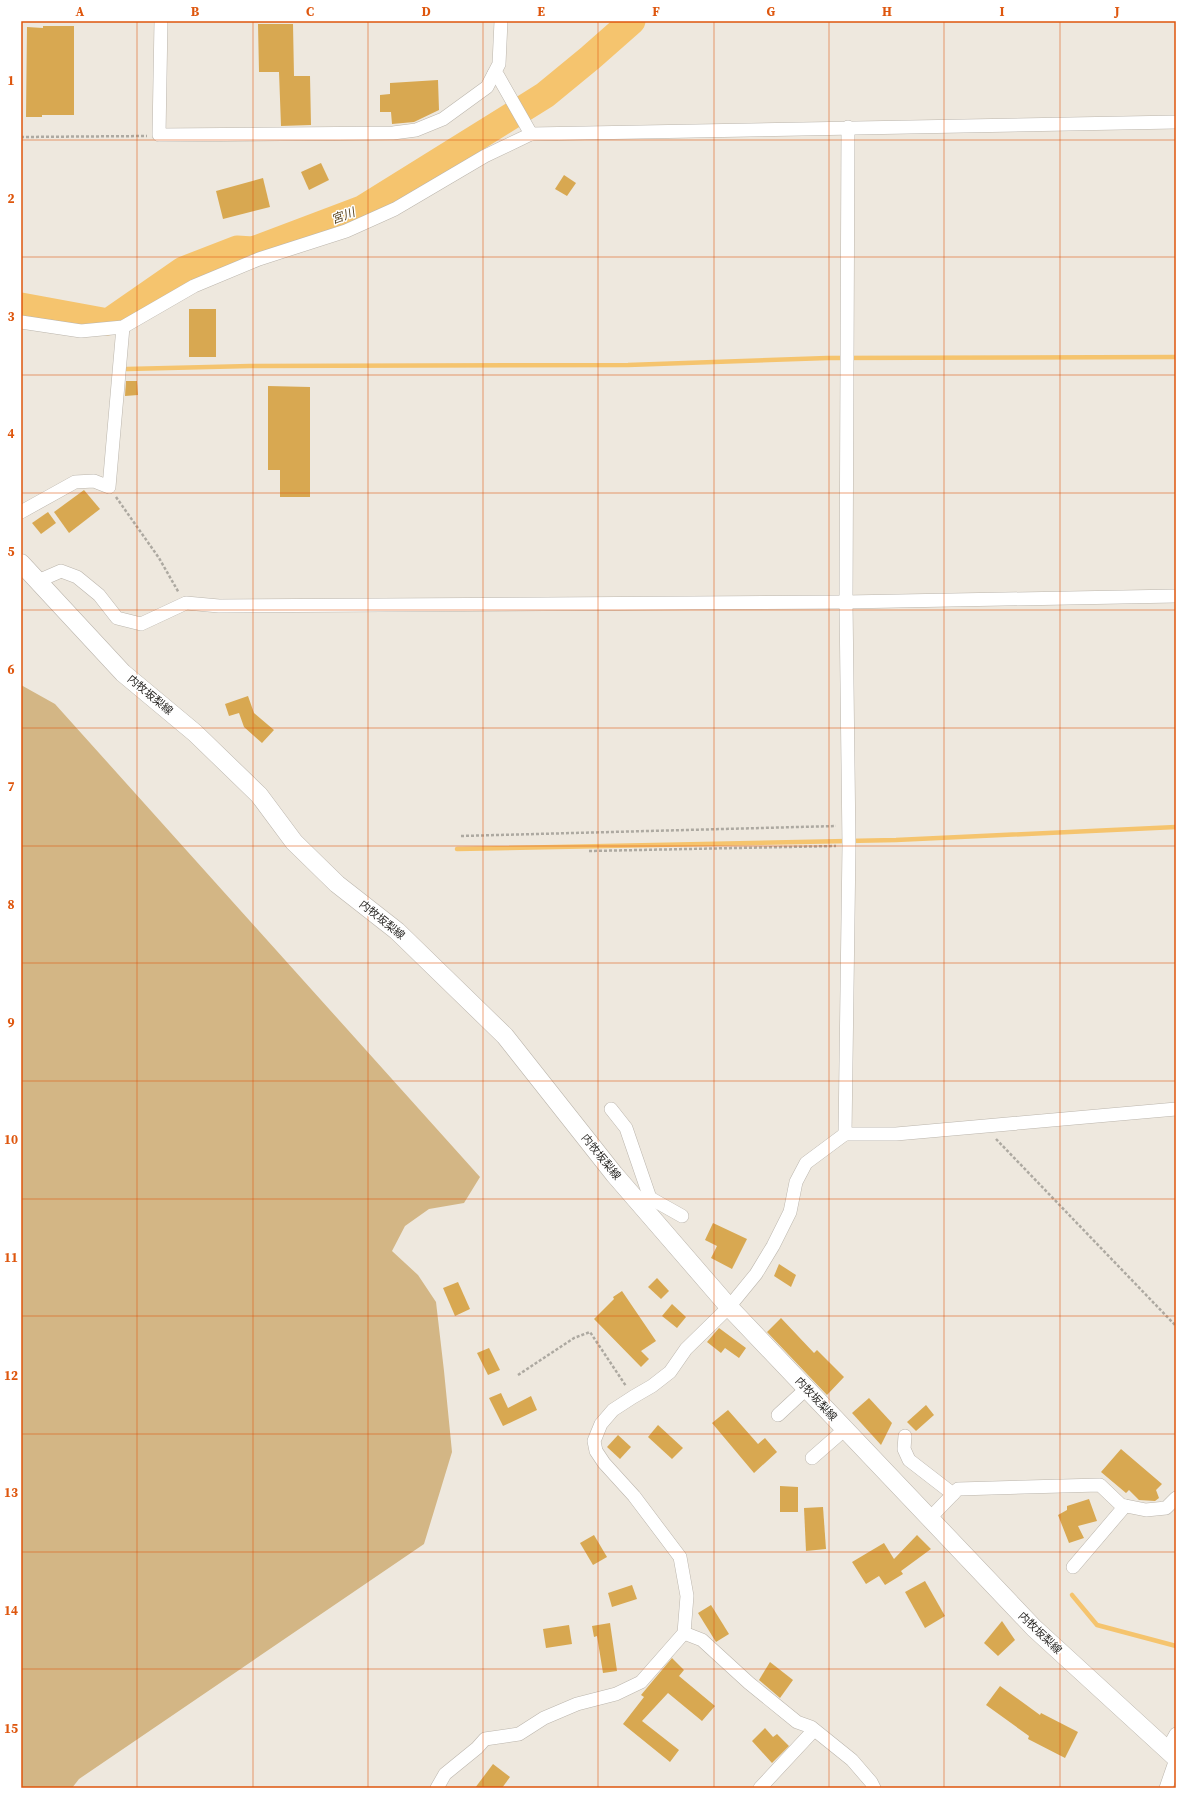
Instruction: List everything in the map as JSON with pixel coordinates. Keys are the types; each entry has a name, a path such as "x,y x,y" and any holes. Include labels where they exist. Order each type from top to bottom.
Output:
{"main road":[{"name":"内牧坂梨線","path":"21,563 123,673 195,733 259,795 294,842 337,884 397,931 505,1036 614,1174 645,1202 729,1307 844,1430 1034,1628 1173,1755"}],"street":[{"path":"161,21 159,136 393,133 416,130 443,119 465,104 487,86 496,75 499,64 501,21"},
{"path":"496,75 530,131"},
{"path":"21,322 81,331 123,327 194,286 259,259 346,231 395,209 530,131 1176,122"},
{"path":"845,1134 849,846 846,602 848,127"},
{"path":"21,512 75,482 94,481 110,487 123,327"},
{"path":"38,581 61,571 77,578 99,595 117,618 141,624 186,603 226,606 846,602 1176,596"},
{"path":"611,1109 626,1128 645,1202 682,1216"},
{"path":"437,1788 445,1774 477,1748 485,1739 519,1734 544,1718 577,1704 616,1694 641,1682 684,1633 687,1596 680,1557 634,1496 604,1463 596,1450 594,1441 601,1424 613,1410 633,1396 652,1386 670,1372 686,1349 729,1307 756,1274 773,1246 790,1212 796,1182 806,1163 845,1134 896,1134 1176,1109"},
{"path":"778,1415 806,1389"},
{"path":"812,1458 844,1430"},
{"path":"904,1436 904,1449 909,1460 953,1494"},
{"path":"929,1519 958,1489 1100,1485 1121,1505 1146,1510 1166,1508 1176,1498"},
{"path":"1073,1567 1125,1506"},
{"path":"684,1633 702,1640 797,1722 814,1730 852,1760 871,1782 874,1788"},
{"path":"760,1788 814,1730"},
{"path":"1166,1788 1176,1734"}],"path":[{"path":"21,137 159,136"},
{"path":"110,487 159,558 186,603"},
{"path":"461,836 848,826"},
{"path":"589,851 849,846"},
{"path":"984,1126 1176,1326"},
{"path":"518,1375 574,1338 590,1332 633,1396"}],"shaded area":[{"path":"21,685 55,704 480,1177 464,1203 429,1209 405,1226 392,1251 418,1275 436,1302 444,1371 452,1452 424,1544 79,1779 72,1788 21,1788"}],"building":[{"path":"258,24 293,24 294,76 310,76 311,125 281,126 279,72 259,72"},
{"path":"43,26 74,26 74,115 42,115 42,117 26,117 27,27 43,28"},
{"path":"438,80 439,110 414,122 392,124 391,112 380,112 380,95 390,94 390,83"},
{"path":"321,163 329,180 309,190 301,172"},
{"path":"564,175 576,183 567,196 555,189"},
{"path":"263,178 270,207 223,219 216,191"},
{"path":"189,309 216,309 216,357 189,357"},
{"path":"126,381 137,381 138,395 125,396"},
{"path":"268,386 310,387 310,497 280,497 280,470 268,470"},
{"path":"84,490 100,509 69,533 54,512"},
{"path":"48,512 56,523 41,534 32,523"},
{"path":"248,696 254,713 274,730 262,743 244,727 239,713 229,716 225,704"},
{"path":"713,1223 747,1239 732,1269 711,1258 717,1246 705,1240"},
{"path":"779,1264 796,1275 791,1287 774,1276"},
{"path":"657,1278 669,1291 661,1299 648,1287"},
{"path":"458,1282 470,1309 455,1316 443,1288"},
{"path":"622,1291 656,1341 641,1351 649,1359 641,1367 594,1319 614,1299 613,1297"},
{"path":"672,1304 686,1317 677,1328 662,1316"},
{"path":"781,1318 814,1353 817,1350 844,1377 827,1395 767,1332"},
{"path":"719,1328 746,1348 739,1358 725,1348 721,1353 707,1342"},
{"path":"489,1348 500,1370 488,1375 477,1353"},
{"path":"501,1393 508,1408 531,1396 537,1410 503,1426 489,1398"},
{"path":"869,1398 892,1423 881,1445 852,1413"},
{"path":"926,1405 934,1415 916,1431 907,1422"},
{"path":"728,1410 758,1444 765,1438 777,1452 754,1473 712,1423"},
{"path":"658,1425 683,1448 672,1459 648,1437"},
{"path":"618,1435 631,1447 620,1459 607,1447"},
{"path":"1121,1449 1162,1484 1156,1490 1159,1498 1155,1501 1139,1500 1129,1490 1126,1493 1101,1472"},
{"path":"780,1486 798,1487 798,1512 780,1512"},
{"path":"1089,1499 1097,1521 1078,1526 1084,1538 1069,1543 1058,1515 1067,1510 1067,1506"},
{"path":"823,1507 826,1549 806,1551 804,1508"},
{"path":"594,1535 607,1557 593,1565 580,1543"},
{"path":"917,1535 931,1549 901,1571 903,1574 885,1585 879,1576 866,1584 852,1562 884,1543 894,1559"},
{"path":"925,1581 945,1616 925,1628 905,1592"},
{"path":"632,1585 637,1599 612,1607 608,1593"},
{"path":"711,1605 729,1634 716,1642 698,1613"},
{"path":"1002,1621 1015,1640 998,1656 984,1643"},
{"path":"610,1623 617,1671 603,1673 597,1636 594,1637 592,1626"},
{"path":"569,1625 572,1644 546,1648 543,1629"},
{"path":"672,1658 684,1670 679,1676 715,1706 702,1721 668,1693 642,1721 679,1750 670,1762 623,1724 644,1697 641,1695"},
{"path":"770,1662 793,1680 780,1698 759,1680"},
{"path":"1000,1686 1040,1715 1041,1713 1078,1732 1065,1758 1028,1739 1029,1736 986,1705"},
{"path":"765,1728 773,1737 777,1734 789,1746 772,1763 752,1741"},
{"path":"493,1764 510,1777 502,1788 475,1788"}],"waterway":[{"name":"宮川","path":"21,306 108,322 183,270 237,249 253,250 362,209 545,95 632,21"},
{"path":"127,369 250,366 628,365 827,358 1176,357"},
{"path":"457,849 896,840 1176,827"},
{"path":"1072,1595 1097,1625 1176,1646"}]}
